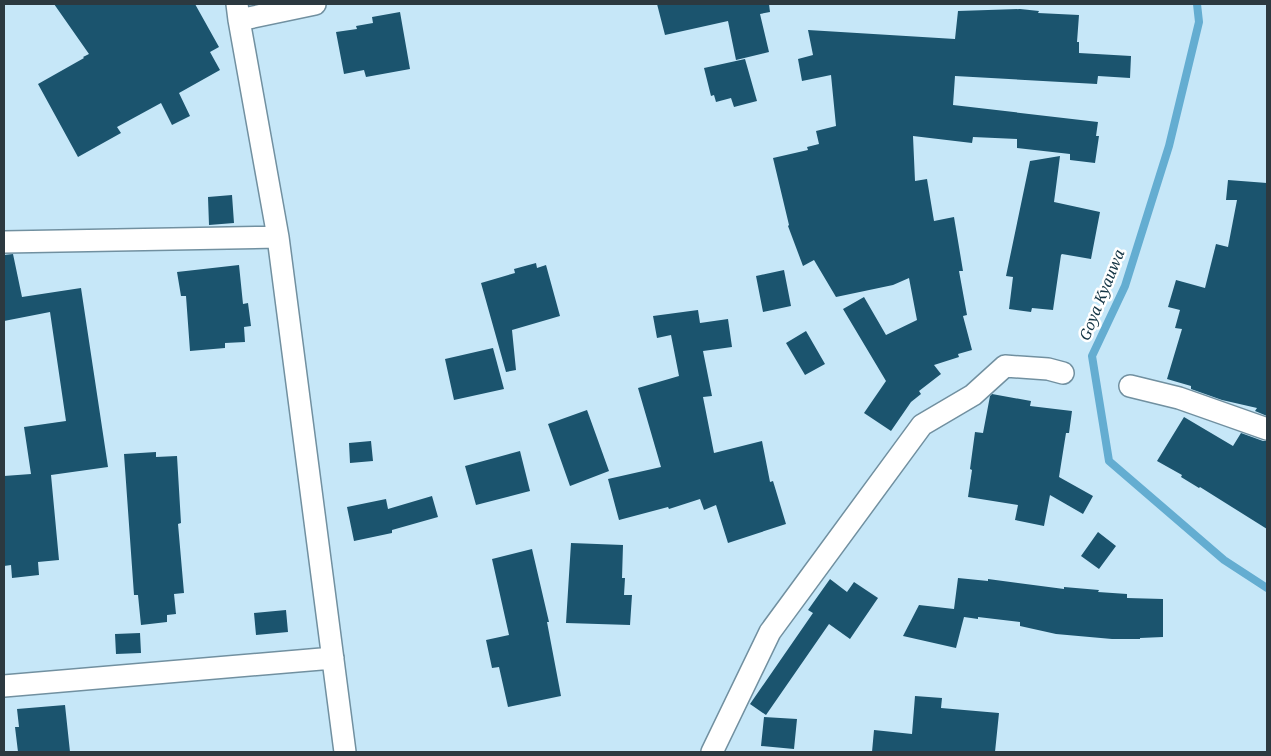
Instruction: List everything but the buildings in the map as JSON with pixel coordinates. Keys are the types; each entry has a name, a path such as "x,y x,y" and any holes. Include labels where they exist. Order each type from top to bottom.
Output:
{"street":[{"path":"315,4 238,12 278,236 345,752"},
{"path":"4,242 278,236"},
{"path":"712,752 770,632 922,425 973,395 1005,366 1048,369 1063,373"},
{"path":"1130,386 1179,398 1267,430"},
{"path":"4,686 333,658"}],"waterway":[{"name":"Goya Kyauwa","path":"1197,4 1199,22 1169,146 1125,286 1092,356 1109,461 1224,560 1267,588"}]}
